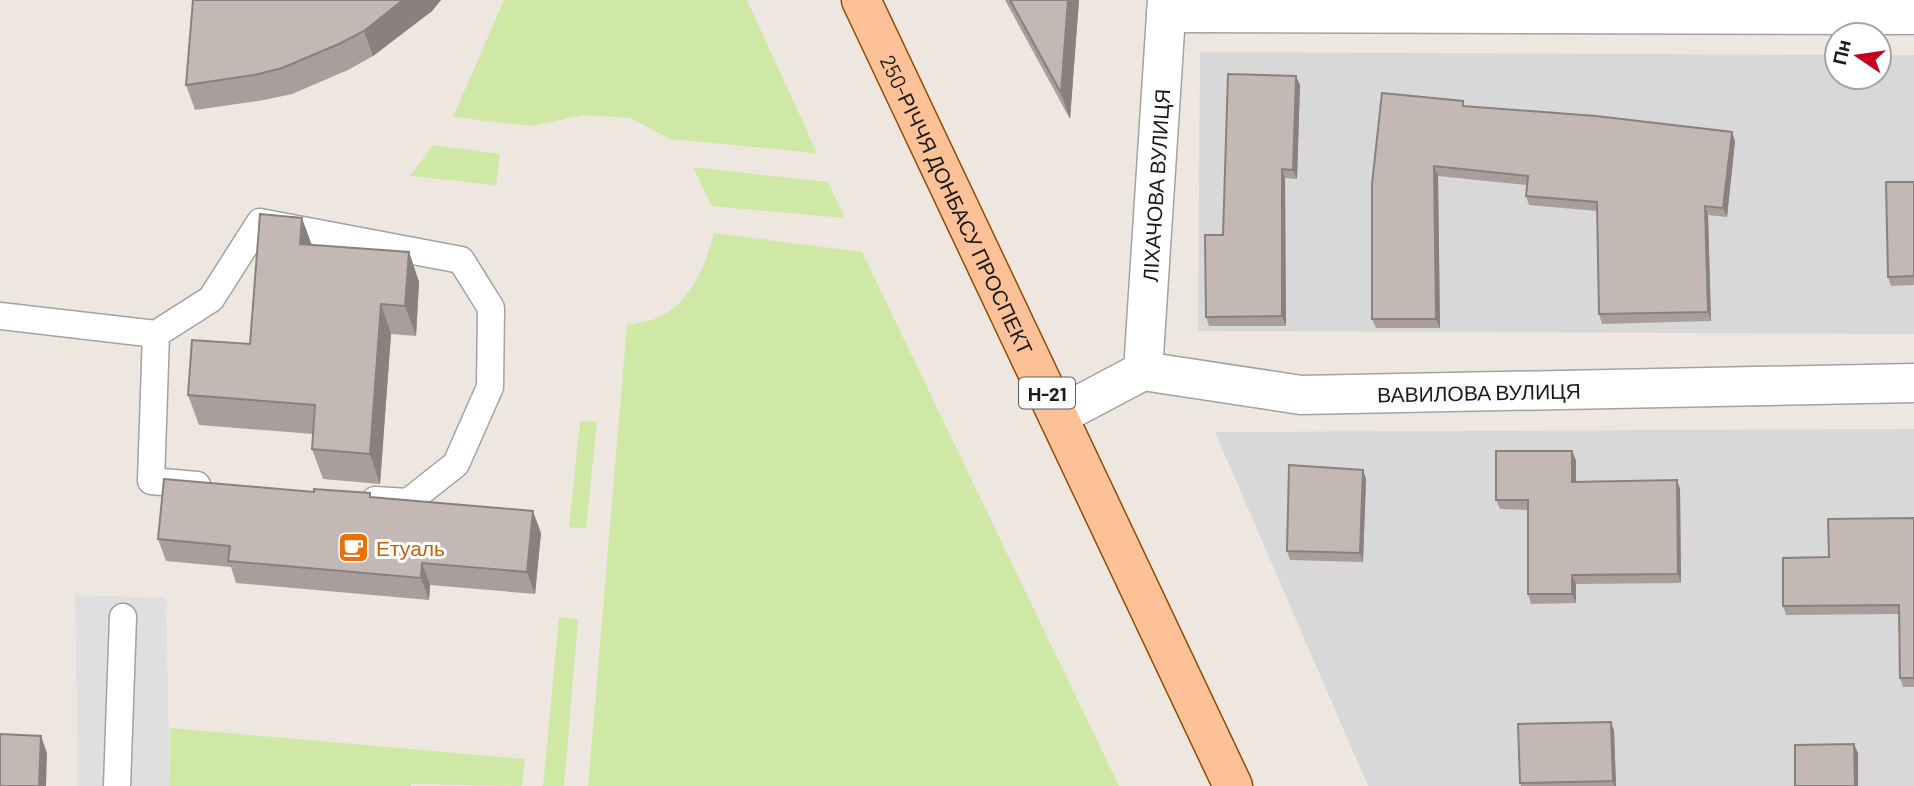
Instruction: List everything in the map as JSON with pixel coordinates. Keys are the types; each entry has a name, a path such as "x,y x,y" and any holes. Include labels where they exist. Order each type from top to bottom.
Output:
{"main road":[{"name":"250-РІЧЧЯ ДОНБАСУ ПРОСПЕКТ","path":"861,0 1233,786"}],"street":[{"path":"1166,7 1914,15"},
{"name":"ЛІХАЧОВА ВУЛИЦЯ","path":"1143,371 1166,7"},
{"path":"1058,416 1143,371"},
{"name":"ВАВИЛОВА ВУЛИЦЯ","path":"1143,371 1301,395 1914,383"}],"lane":[{"path":"0,316 156,334 211,299 260,222 461,260 491,308 490,387 456,464 408,502 354,498"},
{"path":"156,334 151,481 218,487"},
{"path":"117,786 123,617"}],"shaded area":[{"path":"1200,52 1823,55 1823,91 1893,91 1893,55 1914,55 1914,334 1198,331"},
{"path":"1914,429 1914,786 1368,786 1215,432"},
{"path":"75,595 166,598 170,786 78,786"}],"green space":[{"path":"504,0 747,0 817,153 670,139 630,118 583,115 533,126 453,117"},
{"path":"433,145 500,154 496,185 410,176"},
{"path":"693,167 828,182 845,218 712,206"},
{"path":"714,233 862,252 1119,786 588,786 627,325 655,319 667,313 687,295 701,271"},
{"path":"580,421 597,422 586,529 569,527"},
{"path":"559,617 578,619 564,786 543,786"},
{"path":"170,728 525,759 522,786 170,786"}],"building":[{"path":"193,0 403,0 364,31 282,68 186,85"},
{"path":"1010,0 1068,0 1061,93"},
{"path":"1228,74 1296,76 1293,170 1282,169 1282,316 1206,317 1205,235 1223,235"},
{"path":"1382,93 1463,101 1463,106 1596,116 1732,132 1723,208 1705,206 1708,312 1599,314 1597,202 1526,196 1528,176 1434,166 1436,319 1372,319 1372,184"},
{"path":"1886,182 1914,182 1914,276 1888,277"},
{"path":"260,214 302,218 300,244 409,252 405,306 381,304 370,454 312,449 315,405 188,395 192,340 250,344"},
{"path":"1496,451 1572,451 1572,482 1677,480 1678,574 1572,575 1572,594 1528,594 1528,500 1496,500"},
{"path":"1289,465 1363,470 1360,553 1287,551"},
{"name":"Етуаль","path":"164,479 314,492 314,489 370,493 370,497 533,511 527,572 422,563 421,578 228,561 230,546 158,539"},
{"path":"1914,518 1914,678 1900,678 1899,605 1783,606 1783,558 1829,557 1828,519"},
{"path":"1611,722 1613,781 1520,783 1518,724"},
{"path":"0,734 41,736 39,786 0,786"},
{"path":"1854,744 1855,786 1795,786 1795,745"}],"place":[{"name":"Етуаль","path":"353,547"}]}
